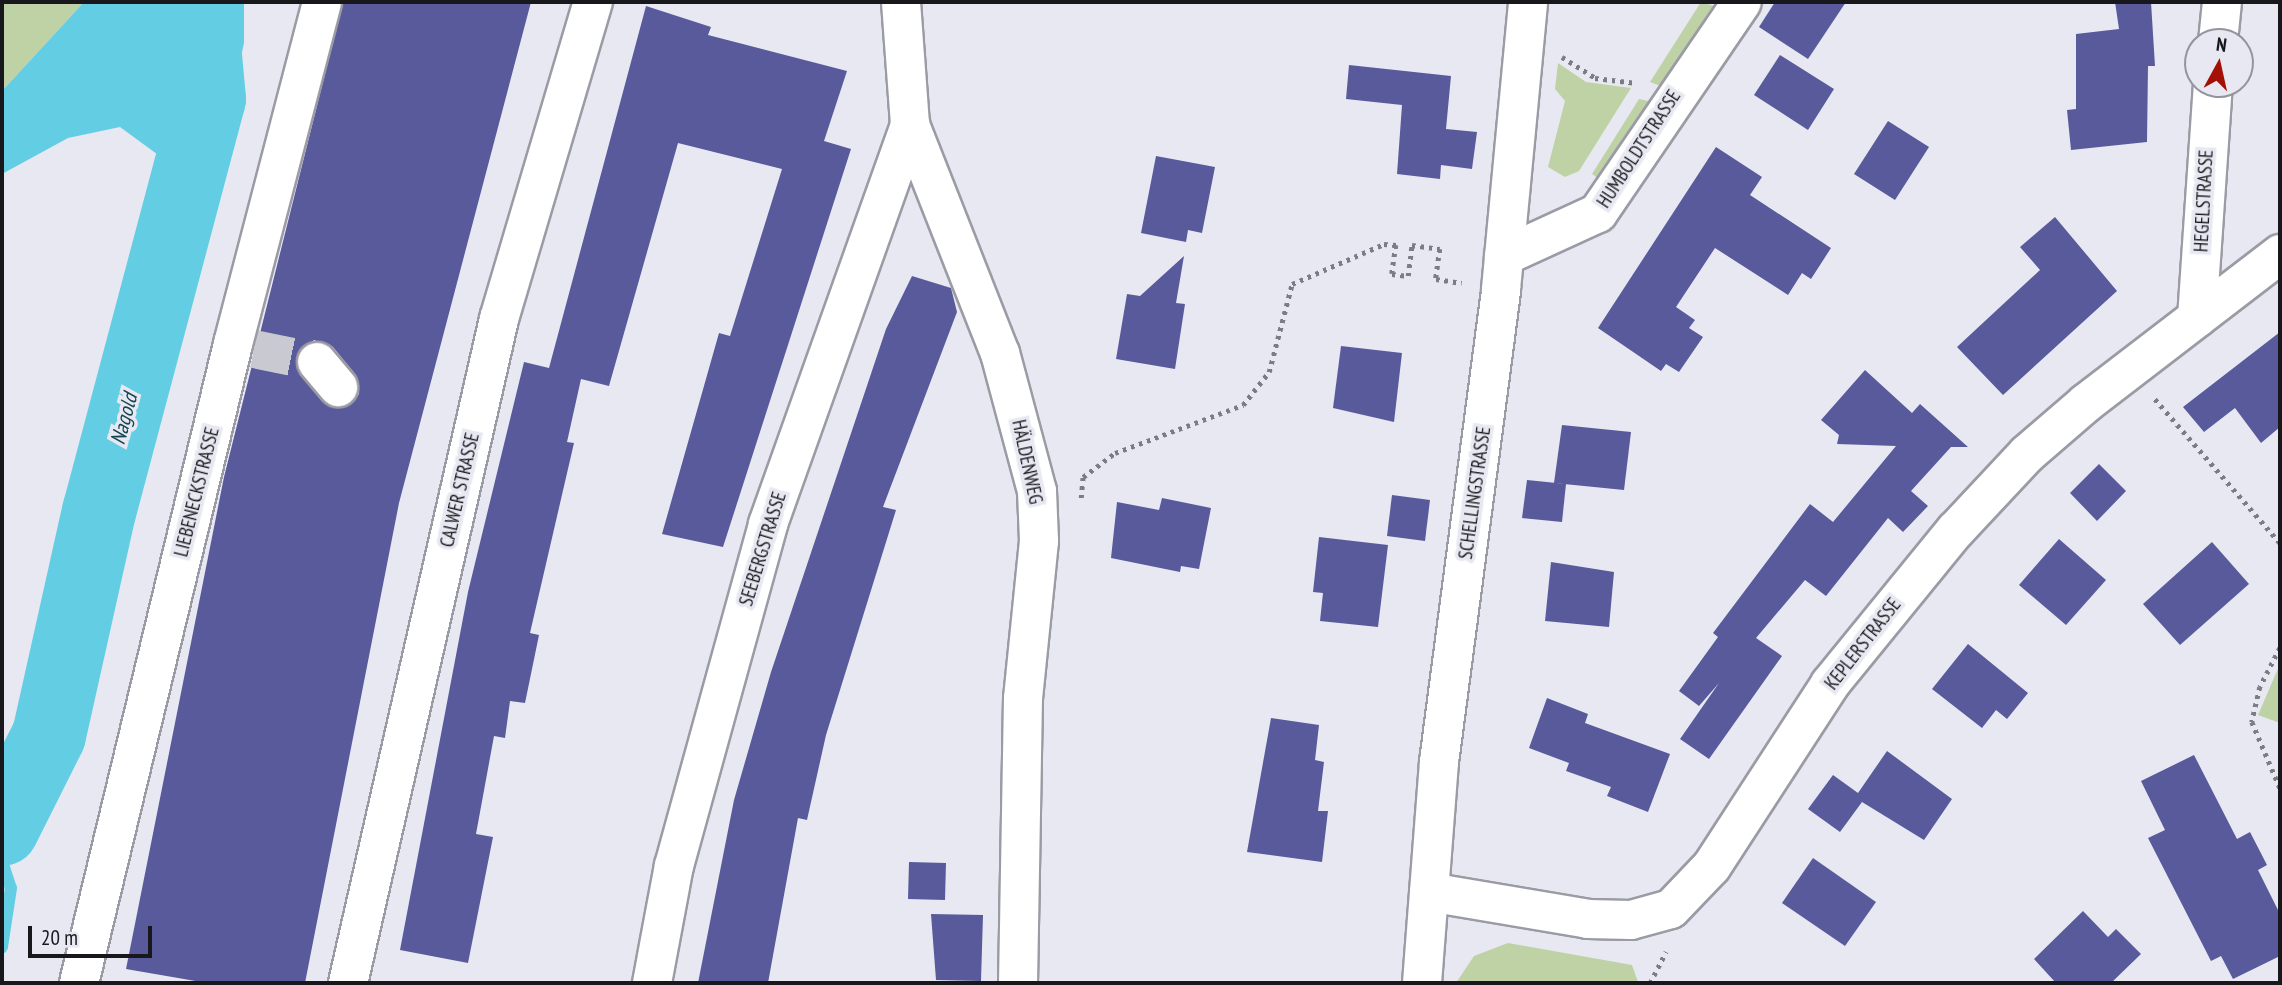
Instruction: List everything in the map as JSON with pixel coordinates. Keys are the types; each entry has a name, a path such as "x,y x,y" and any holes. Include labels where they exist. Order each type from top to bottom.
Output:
{"street":[{"name":"LIEBENECKSTRASSE","path":"79,983 243,347 322,2"},
{"name":"CALWER STRASSE","path":"348,983 499,319 593,2"},
{"name":"HÄLDENWEG","path":"901,2 910,125 1000,353 1037,491 1039,541 1023,698 1018,983"},
{"name":"HUMBOLDTSTRASSE","path":"1503,272 1598,213 1674,94 1742,2"},
{"path":"2219,28 2222,2"},
{"name":"SCHELLINGSTRASSE","path":"1422,983 1439,762 1503,272 1527,18"},
{"name":"HEGELSTRASSE","path":"2197,318 2212,98"},
{"name":"SEEBERGSTRASSE","path":"652,983 674,866 768,523 910,125"},
{"name":"KEPLERSTRASSE","path":"1429,892 1588,919 1630,920 1671,909 1712,866 1830,684 1955,531 2027,454 2280,254"}],"path":[{"path":"1527,18 1595,78 1630,79 1674,94"},
{"path":"1080,504 1083,477 1098,463 1243,405 1269,372 1292,284 1384,244 1396,245 1392,274 1408,276 1412,245 1440,249 1436,279 1503,272"},
{"path":"2165,410 2280,543"},
{"path":"2280,648 2260,687 2252,722 2280,788"}],"green space":[{"path":"2,2 84,2 2,91"},
{"path":"1701,2 1714,6 1663,87 1650,82"},
{"path":"1558,63 1586,82 1631,88 1579,171 1565,177 1548,167 1565,101 1555,89"},
{"path":"1639,99 1653,102 1601,180 1592,174"},
{"path":"2280,664 2280,723 2258,715"},
{"path":"1508,943 1632,965 1638,982 1456,983 1474,956"}],"water":[{"path":"84,2 244,2 244,43 216,169 161,157 120,127 68,138 2,174 2,91"}],"building":[{"path":"343,2 531,2 399,503 305,983 207,983 126,969 224,477","holes":["314,340 333,347 355,374 359,394 351,404 330,407 300,375 297,354"]},
{"path":"1775,2 1846,2 1808,59 1759,27"},
{"path":"2115,2 2151,2 2155,66 2148,66 2147,142 2071,150 2067,110 2076,109 2076,34 2119,29"},
{"path":"646,6 711,27 708,35 847,71 824,141 851,149 723,547 662,534 719,333 730,336 782,169 678,143 609,386 581,379 567,442 574,443 530,633 539,635 525,703 510,701 505,738 494,736 476,834 493,837 468,963 400,950 468,592 524,362 549,368"},
{"path":"1780,55 1834,89 1808,130 1754,95"},
{"path":"1349,65 1451,76 1446,129 1477,132 1472,169 1441,165 1440,179 1397,174 1402,105 1346,99"},
{"path":"1888,121 1929,147 1895,200 1854,174"},
{"path":"1716,147 1762,177 1750,195 1831,248 1811,279 1802,273 1788,295 1715,248 1676,307 1695,320 1689,328 1703,337 1679,372 1666,364 1661,371 1598,328"},
{"path":"1156,156 1215,167 1202,233 1188,230 1186,242 1141,233"},
{"path":"2055,217 2117,291 2003,395 1957,347 2040,270 2020,247"},
{"path":"1184,256 1176,303 1185,304 1175,369 1116,359 1127,294 1140,296"},
{"path":"912,276 951,288 957,312 883,507 896,510 826,735 807,820 798,818 768,983 698,983 734,800 771,672 886,329"},
{"path":"2280,332 2280,427 2261,443 2235,408 2204,432 2183,407"},
{"path":"1341,346 1402,353 1394,422 1333,408"},
{"path":"1865,370 1912,413 1920,404 1968,447 1951,447 1911,491 1928,506 1903,532 1888,518 1826,596 1805,580 1756,638 1782,656 1709,759 1680,739 1719,683 1699,706 1679,691 1718,637 1713,633 1810,504 1833,522 1896,446 1837,444 1839,435 1821,420"},
{"path":"1562,425 1631,432 1624,490 1554,483"},
{"path":"2099,464 2126,491 2097,521 2070,493"},
{"path":"1527,480 1566,484 1562,522 1522,518"},
{"path":"1392,495 1430,500 1425,541 1387,536"},
{"path":"1162,498 1211,508 1199,569 1181,566 1180,572 1111,558 1117,502 1159,510"},
{"path":"1319,537 1388,545 1378,627 1320,621 1323,593 1313,592"},
{"path":"2059,539 2106,580 2066,625 2019,585"},
{"path":"2212,542 2249,584 2180,645 2143,604"},
{"path":"1551,562 1614,572 1609,627 1545,621"},
{"path":"1968,644 2028,693 2007,719 1996,710 1982,728 1932,689"},
{"path":"1547,698 1588,714 1585,723 1670,754 1648,812 1607,796 1611,787 1566,771 1569,763 1529,748"},
{"path":"1271,718 1319,725 1315,760 1324,762 1318,811 1328,811 1322,862 1247,852"},
{"path":"1887,751 1952,799 1924,840 1862,802 1840,832 1808,809 1833,775 1858,793"},
{"path":"2194,755 2237,839 2250,832 2267,865 2258,870 2280,914 2280,956 2233,979 2221,956 2211,961 2148,838 2165,830 2141,781"},
{"path":"1813,858 1876,902 1845,946 1782,903"},
{"path":"909,862 946,863 945,900 908,899"},
{"path":"2083,911 2108,937 2116,929 2141,954 2111,983 2056,983 2034,959"},
{"path":"931,914 983,915 981,981 936,980"}],"waterway":[{"name":"Nagold","path":"2,829 49,735 99,512 209,99 200,2"},
{"path":"2,861 11,888 2,947"}],"tunnel":[{"path":"254,349 317,362"}]}
